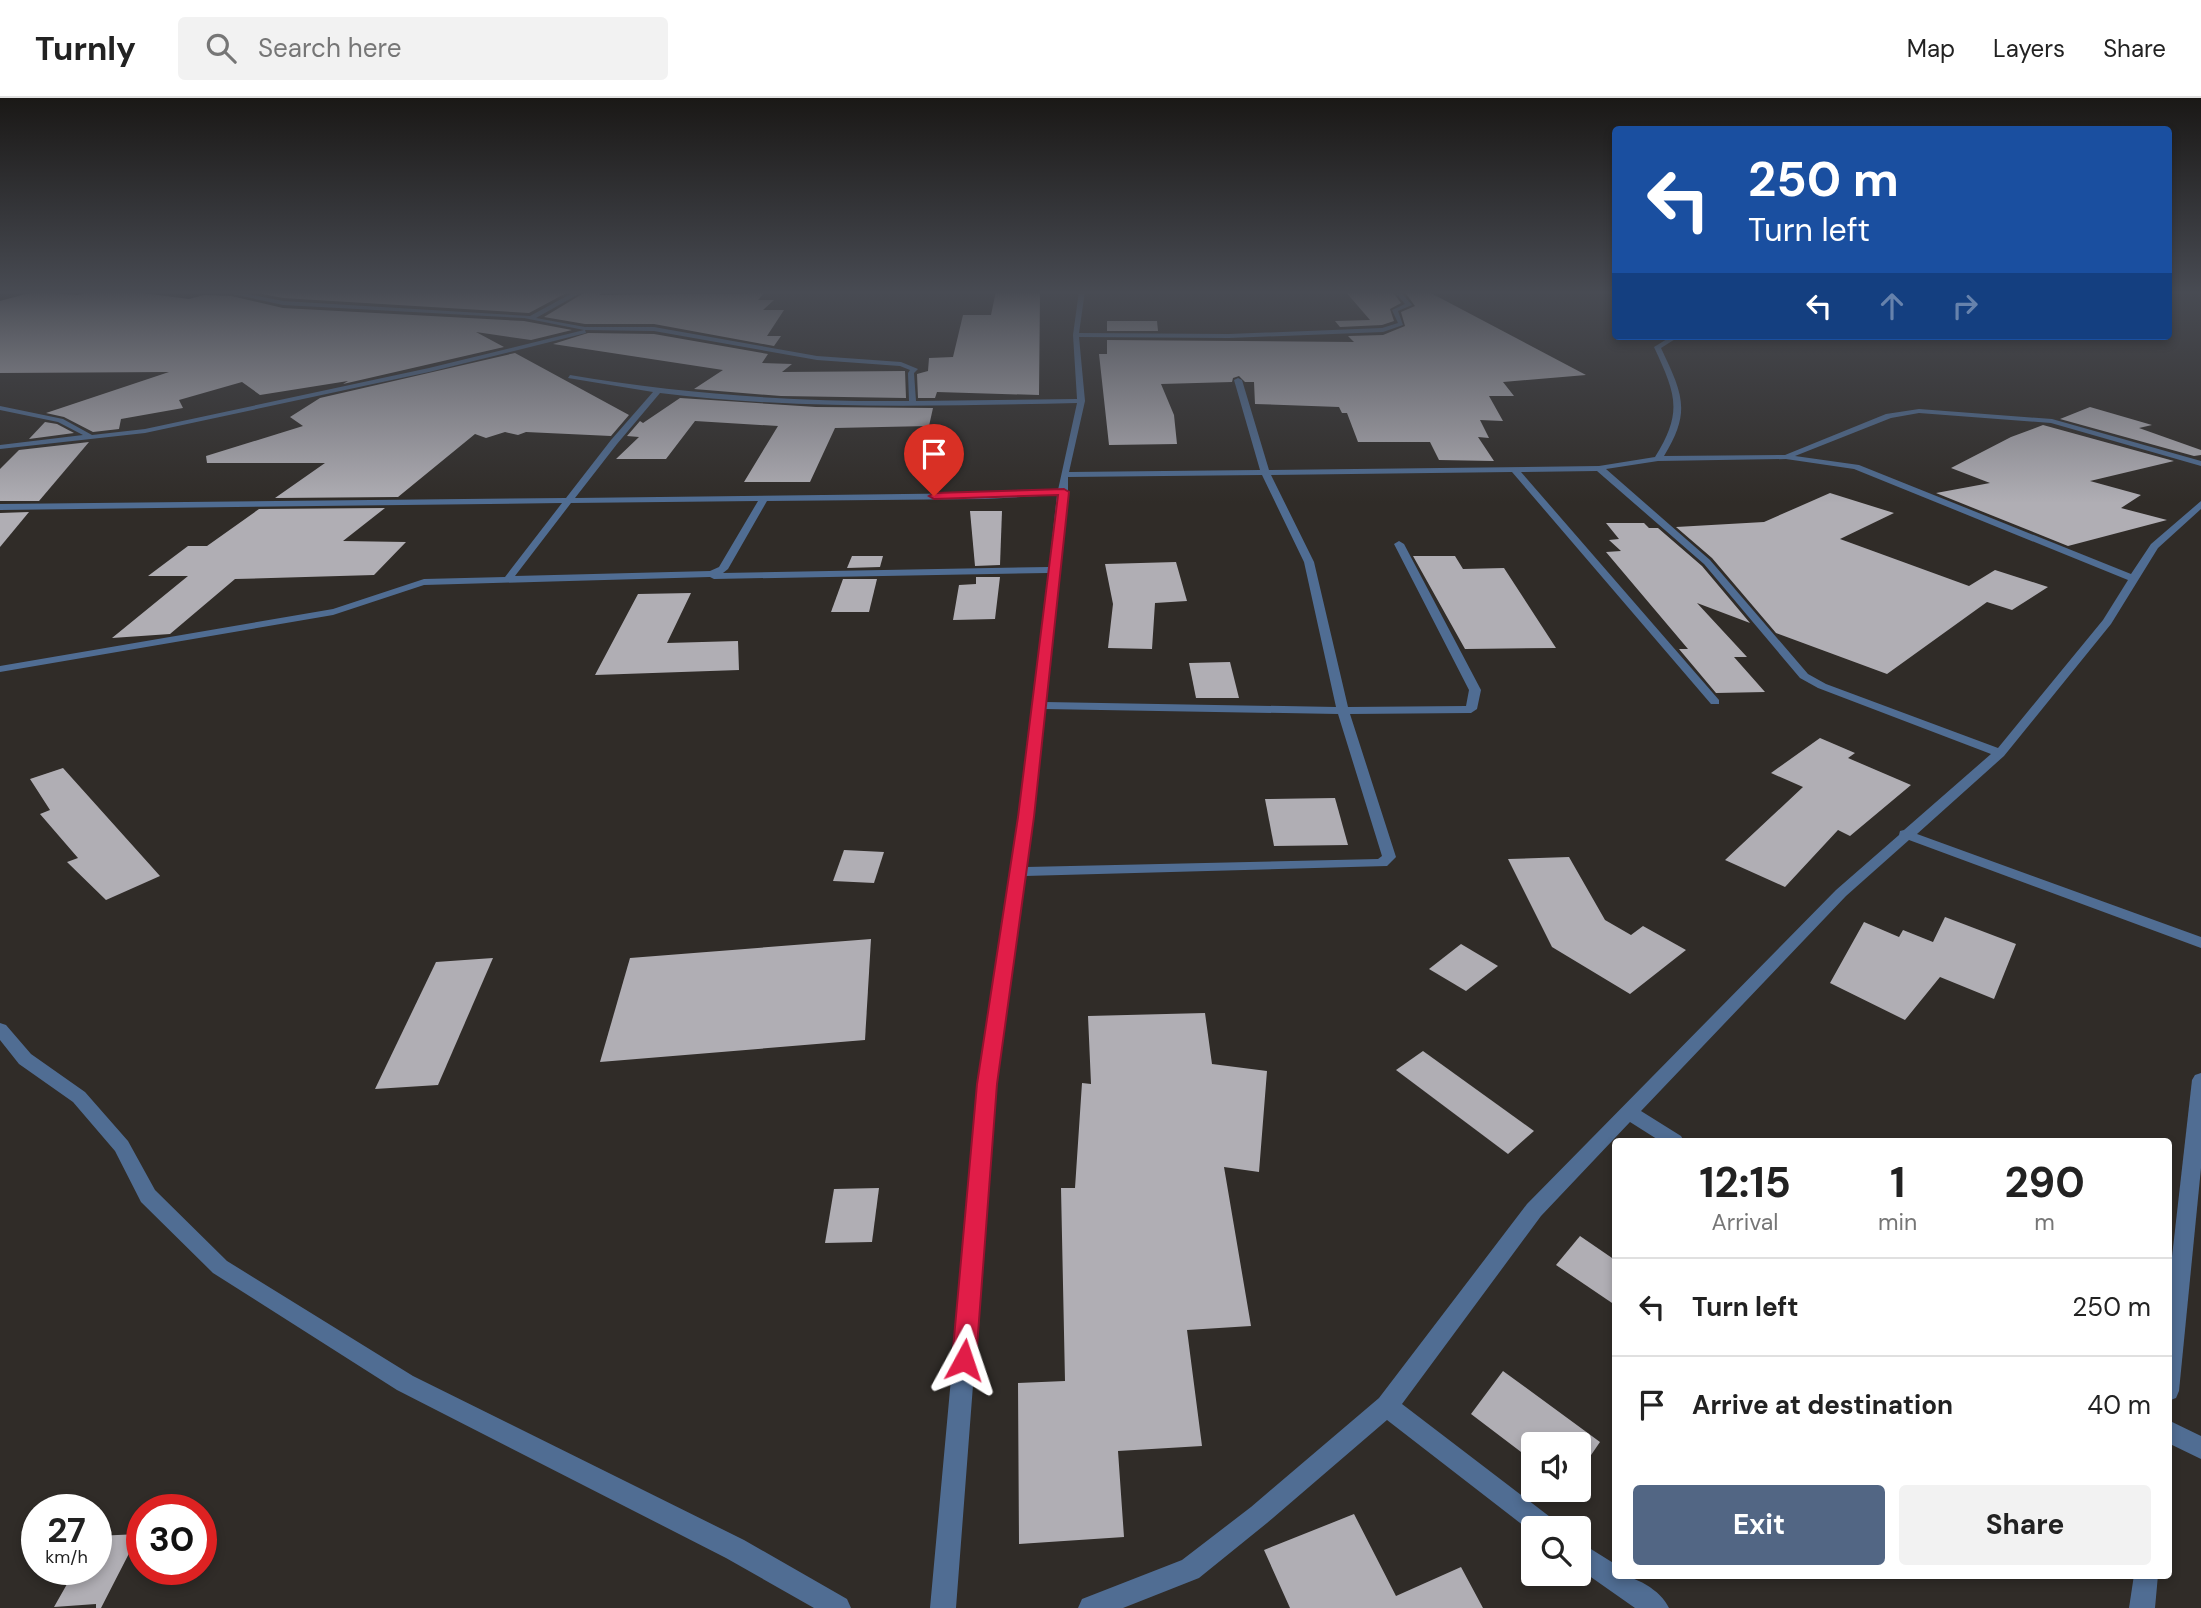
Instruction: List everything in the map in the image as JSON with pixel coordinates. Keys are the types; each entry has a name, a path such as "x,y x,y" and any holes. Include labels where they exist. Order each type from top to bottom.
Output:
{"street":[{"path":"0,447 145,431 458,361"},
{"path":"875,361 901,363 915,369 911,373 913,404"},
{"path":"943,1608 987,1084 1018,872 1064,475 1081,401 1078,361"},
{"path":"1658,459 1676,426 1678,413 1665,361"},
{"path":"570,377 615,386 803,404 1081,401"},
{"path":"1018,872 1382,863 1390,857 1343,711 1309,562 1265,472 1238,380"},
{"path":"509,578 660,389"},
{"path":"0,408 43,416 85,431 91,438"},
{"path":"1786,457 1889,416 1919,411 2052,421 2201,464"},
{"path":"1064,475 1599,467 1658,459 1786,457 1856,467 2134,579"},
{"path":"1599,467 1707,562 1804,676 1822,686 2000,753"},
{"path":"1514,469 1715,702"},
{"path":"0,507 569,502 765,497 985,496 1064,492"},
{"path":"691,576 723,569 765,497"},
{"path":"1091,1608 1190,1569 1259,1515 1387,1406 1534,1210 1841,893 2000,753 2107,622 2154,546 2201,504"},
{"path":"1038,705 1343,711 1471,709 1475,690 1399,544"},
{"path":"0,669 333,612 369,604 402,587 424,582 509,578 1053,570"},
{"path":"1905,834 2201,943"},
{"path":"0,1029 25,1059 79,1097 122,1146 148,1196 220,1267 405,1383 735,1549 838,1608"},
{"path":"2172,1355 2201,1091"},
{"path":"1629,1112 1670,1138"},
{"path":"1387,1406 1530,1516"},
{"path":"2172,1433 2201,1448"},
{"path":"1591,1562 1612,1577"},
{"path":"1615,1579 1656,1608"},
{"path":"2142,1608 2146,1579"}],"building":[{"path":"0,361 441,361 343,384 348,381 260,395 242,382 179,400 183,408 121,419 119,429 93,432 64,417 46,413 169,372 0,373"},
{"path":"478,361 531,361 629,415 611,436 526,432 518,435 505,432 486,438 475,434 398,497 275,498 325,463 207,463 206,456 303,426 290,417 320,398"},
{"path":"667,361 792,364 782,372 905,371 906,398 781,396 694,389 723,370"},
{"path":"929,361 1039,361 1039,395 937,392 935,398 918,398 917,374 928,371"},
{"path":"1100,361 1560,361 1586,375 1503,382 1514,396 1489,396 1503,421 1480,420 1489,438 1478,437 1494,461 1439,460 1430,442 1358,442 1347,413 1342,413 1339,407 1255,404 1254,382 1245,382 1239,376 1233,378 1232,382 1161,384 1174,415 1177,444 1109,445"},
{"path":"680,398 816,407 933,408 929,426 835,428 810,482 744,482 778,426 695,421 666,459 616,459 639,437 627,436 640,421 643,423"},
{"path":"2090,407 2152,425 2139,428 2201,450 2201,455 2194,456 2060,419"},
{"path":"45,422 57,424 74,433 29,439"},
{"path":"2043,425 2174,461 2090,481 2141,495 2121,508 2167,520 2068,546 1936,493 1990,483 1951,468 2011,437"},
{"path":"89,442 39,501 0,501 0,469 19,450"},
{"path":"1830,493 1894,513 1840,539 1969,586 1995,570 2048,587 2012,610 1987,602 1887,674 1776,633 1712,558 1676,527 1764,522"},
{"path":"385,508 343,541 406,542 374,575 235,579 170,634 112,638 188,576 148,576 188,546 207,546 259,509"},
{"path":"970,511 1002,511 1000,565 975,566"},
{"path":"29,512 0,547 0,513"},
{"path":"1606,523 1644,523 1649,528 1658,528 1702,566 1750,623 1697,603 1747,657 1734,657 1765,692 1716,693 1679,649 1688,649 1606,552 1621,551 1609,540 1619,539"},
{"path":"852,556 883,556 880,567 847,568"},
{"path":"1413,556 1455,556 1463,569 1504,568 1556,648 1465,649"},
{"path":"1176,562 1187,601 1155,603 1152,649 1108,648 1113,604 1105,564"},
{"path":"976,577 1000,577 995,619 953,620 959,585 976,584"},
{"path":"843,579 877,579 869,612 831,612"},
{"path":"691,593 667,643 738,641 739,670 595,675 638,594"},
{"path":"1230,662 1239,698 1196,698 1189,663"},
{"path":"1820,738 1855,753 1848,758 1911,785 1850,836 1838,830 1785,887 1725,860 1803,787 1771,773"},
{"path":"63,768 160,876 106,900 67,862 78,858 40,814 50,810 30,779"},
{"path":"1335,798 1348,845 1274,846 1265,799"},
{"path":"844,850 884,852 874,883 833,881"},
{"path":"1569,857 1605,920 1631,935 1643,926 1686,950 1630,994 1552,947 1508,859"},
{"path":"1945,917 2016,944 1994,999 1940,977 1905,1020 1830,983 1864,922 1899,937 1903,930 1933,942"},
{"path":"871,939 865,1040 600,1062 630,958"},
{"path":"1461,944 1498,966 1466,991 1429,969"},
{"path":"493,958 438,1085 375,1089 436,962"},
{"path":"1205,1013 1212,1064 1267,1071 1259,1172 1224,1167 1251,1326 1187,1330 1202,1446 1118,1451 1124,1537 1019,1544 1018,1383 1065,1381 1061,1188 1075,1188 1082,1083 1091,1084 1088,1016"},
{"path":"1423,1051 1534,1131 1508,1154 1396,1070"},
{"path":"879,1188 872,1242 825,1243 834,1189"},
{"path":"1580,1236 1612,1258 1612,1303 1556,1265"},
{"path":"1503,1371 1586,1432 1521,1432 1521,1452 1471,1414"},
{"path":"1591,1435 1600,1442 1591,1455"},
{"path":"1354,1514 1396,1596 1461,1567 1483,1608 1290,1608 1264,1550"},
{"path":"112,1535 126,1535 126,1559 101,1608 96,1608 96,1604 54,1607 66,1585 112,1585"}],"route":[{"path":"934,496 1064,492 1026,817 987,1084 964,1360"}]}
